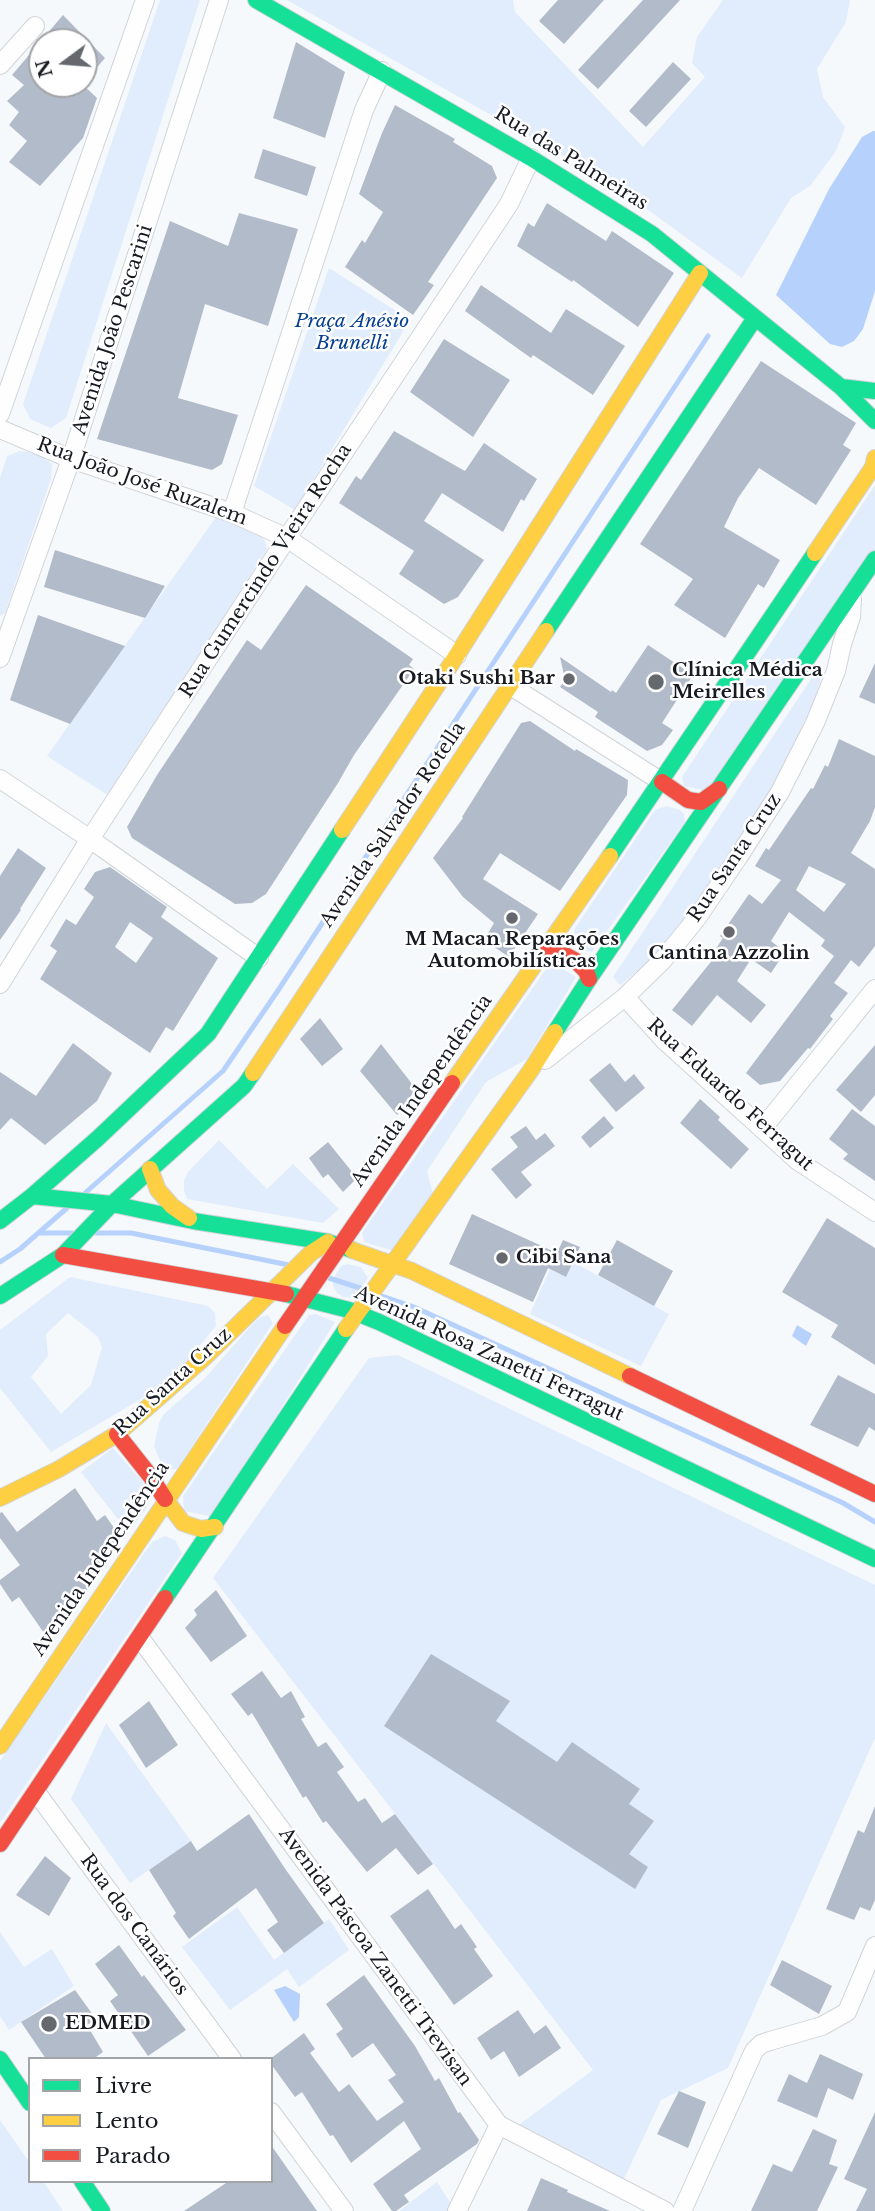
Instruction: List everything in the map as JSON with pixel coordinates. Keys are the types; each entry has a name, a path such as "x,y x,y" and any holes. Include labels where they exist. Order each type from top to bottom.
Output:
{"main road":[{"name":"Rua das Palmeiras","path":"256,0 531,158 652,234 841,387 875,421"},
{"name":"Avenida Salvador Rotella","path":"0,1221 97,1139 208,1034 457,655 700,274"},
{"name":"Avenida Salvador Rotella","path":"0,1296 63,1255 112,1204 244,1086 755,318"},
{"path":"841,387 875,391"},
{"name":"Avenida Independência","path":"0,1746 304,1298 334,1244 544,953 662,782 873,467 875,458"},
{"path":"0,1844 357,1313 531,1070 589,979 875,559"},
{"path":"662,782 688,800 701,803 719,789"},
{"path":"544,953 567,956 586,971 589,979"},
{"path":"150,1169 158,1190 172,1206 193,1221"},
{"name":"Avenida Rosa Zanetti Ferragut","path":"32,1196 112,1204 193,1221 334,1244 412,1271 875,1494"},
{"name":"Rua Santa Cruz","path":"0,1498 59,1469 117,1434 166,1393 311,1252 334,1244"},
{"name":"Avenida Rosa Zanetti Ferragut","path":"63,1255 272,1291 357,1313 875,1559"},
{"path":"209,1280 290,1318"},
{"path":"117,1434 183,1523 201,1529 215,1527"},
{"path":"0,2059 28,2100"},
{"path":"83,2183 102,2211"}],"street":[{"path":"0,414 145,0"},
{"name":"Avenida João Pescarini","path":"2,649 71,459 219,0"},
{"path":"0,65 34,26"},
{"path":"232,513 364,110 382,71"},
{"name":"Rua Gumercindo Vieira Rocha","path":"0,984 90,839 286,538 509,204 531,158"},
{"name":"Rua João José Ruzalem","path":"0,429 71,459 232,513 286,538 457,655"},
{"name":"Rua Santa Cruz","path":"531,1070 625,996 663,961 697,918 779,792 814,723 836,671 851,617 853,590"},
{"path":"511,686 662,782"},
{"path":"0,779 259,958"},
{"path":"762,1129 875,989"},
{"name":"Rua Eduardo Ferragut","path":"625,996 664,1040 799,1161 875,1212"},
{"name":"Avenida Páscoa Zanetti Trevisan","path":"140,1638 499,2125 665,2211"},
{"name":"Rua dos Canários","path":"36,1792 231,2057"},
{"path":"682,2211 754,2050 770,2041 822,2026 847,2012 875,1946"},
{"path":"273,2115 344,2211"},
{"path":"457,2211 499,2125"}],"green space":[{"path":"160,0 200,0 66,418 51,428 30,419 23,404"},
{"path":"287,0 513,0 515,12 643,147 705,77 692,63 697,37 723,0 850,0 846,22 817,69 823,97 845,127 836,151 810,186 791,198 742,278 608,181"},
{"name":"Praça Anésio Brunelli","path":"329,268 410,320 295,510 254,486"},
{"path":"20,451 38,454 52,464 51,479 5,613 0,616 0,478 7,456"},
{"path":"875,485 875,549 707,791 684,786 682,777"},
{"path":"216,517 256,532 264,539 267,549 109,796 47,756"},
{"path":"819,667 822,676 812,706 771,795 664,949 620,985 613,977"},
{"path":"666,806 680,810 684,814 685,822 592,952 581,950 573,941 575,928 655,810"},
{"path":"556,965 576,977 527,1059 486,1082 427,1171 433,1194 394,1251 364,1242 362,1233 546,969"},
{"path":"219,1140 267,1189 293,1164 339,1209 323,1223 187,1199 184,1181 188,1172"},
{"path":"573,1262 669,1314 641,1366 530,1314 550,1269 566,1277"},
{"path":"347,1264 361,1267 368,1278 355,1298 343,1297 333,1286 333,1279 341,1266"},
{"path":"70,1277 208,1306 215,1313 216,1326 178,1372 141,1399 51,1452 0,1388 0,1330","holes":["68,1313 98,1337 102,1347 91,1385 61,1414 31,1377 48,1356 46,1334"]},
{"path":"316,1314 335,1322 213,1517 184,1511 183,1496 309,1315"},
{"path":"268,1315 273,1323 177,1469 163,1468 154,1446 164,1414 204,1379 259,1318"},
{"path":"398,1355 875,1585 875,1738 728,2068 661,2100 624,2179 516,2127 593,2070 213,1578 369,1358"},
{"path":"113,1448 148,1488 146,1509 128,1532 81,1472"},
{"path":"165,1536 175,1540 182,1553 0,1823 0,1761 152,1542"},
{"path":"106,1723 191,1841 130,1883 71,1799"},
{"path":"237,1907 274,1960 329,1919 349,1950 299,1987 287,1969 230,2010 182,1947"},
{"path":"0,1932 24,1967 52,1949 74,1986 9,2030 0,2016"},
{"path":"0,2120 28,2160 28,2183 44,2183 63,2211 0,2211"},
{"path":"437,2182 452,2205 450,2211 399,2211"}],"water":[{"path":"873,131 875,291 863,329 854,341 842,347 830,344 776,295 829,189 862,137"},
{"path":"797,1325 812,1334 806,1346 792,1336"},
{"path":"285,1986 300,1994 299,2017 294,2022 274,1990"}],"building":[{"path":"558,0 604,0 564,44 539,21"},
{"path":"643,0 680,0 598,89 578,70"},
{"path":"63,15 76,28 52,28"},
{"path":"296,42 345,72 325,138 273,118"},
{"path":"98,51 105,58 98,66"},
{"path":"28,56 28,98 97,98 83,138 40,186 9,162 27,141 9,125 19,112 7,101 24,85 12,75"},
{"path":"673,62 691,79 646,127 629,111"},
{"path":"395,105 455,139 453,142 492,166 497,178 428,282 434,285 413,315 345,267 362,240 365,243 383,212 359,194"},
{"path":"263,149 316,167 307,196 254,178"},
{"path":"547,203 606,241 612,231 674,273 638,327 573,280 572,282 517,246 528,223 534,227"},
{"path":"239,213 298,229 268,326 205,304 178,398 238,415 222,464 212,470 97,439 170,221 228,246"},
{"path":"481,285 551,333 566,309 625,346 593,395 533,355 531,358 465,311"},
{"path":"444,339 510,380 473,437 410,392"},
{"path":"761,361 856,423 843,445 851,450 816,505 759,468 738,498 724,527 780,560 764,588 758,584 725,638 674,605 693,579 640,544"},
{"path":"394,431 465,471 484,443 537,479 524,501 521,499 503,532 442,493 424,521 484,560 458,597 444,604 399,574 414,551 339,503 356,476 361,480"},
{"path":"55,550 165,586 145,618 44,587"},
{"path":"306,585 413,659 409,665 414,669 354,755 266,894 252,903 235,904 132,838 127,827 157,775 247,640 261,650"},
{"path":"38,615 125,646 70,724 10,700"},
{"path":"648,645 693,675 662,723 673,730 662,745 647,751 595,717 598,712 560,687 565,680 560,657 616,693"},
{"path":"875,663 875,704 859,697"},
{"path":"530,721 575,751 576,749 628,780 627,795 560,891 500,853 483,879 538,914 509,957 484,940 494,923 463,897 433,858 463,818 521,723"},
{"path":"839,739 875,756 875,807 851,853 875,869 875,946 859,967 851,960 834,983 848,993 830,1016 833,1019 810,1049 808,1048 780,1081 760,1085 746,1073 834,956 821,946 825,940 789,912 771,941 785,952 771,973 751,959 737,981 766,1005 751,1023 717,995 692,1026 672,1010 714,958 711,956 723,938 720,936 749,894 762,904 781,880 755,866 811,788 813,789 825,765 828,767","holes":["809,866 846,884 824,912 796,890"]},
{"path":"18,848 46,868 0,940 0,876"},
{"path":"110,867 167,907 161,917 218,958 173,1031 166,1027 150,1053 40,979 57,951 50,946 66,919 76,925 94,897 84,889 95,872","holes":["130,922 153,938 136,963 115,947"]},
{"path":"320,1018 343,1049 322,1066 300,1039"},
{"path":"73,1043 112,1073 97,1101 45,1145 11,1118 0,1130 0,1072 36,1096"},
{"path":"381,1044 416,1089 397,1115 360,1071"},
{"path":"875,1045 875,1095 861,1112 836,1090"},
{"path":"610,1063 625,1082 634,1074 645,1088 616,1112 589,1080"},
{"path":"700,1099 749,1149 731,1169 680,1123"},
{"path":"852,1109 875,1126 875,1181 843,1159 848,1154 829,1139"},
{"path":"604,1116 614,1128 590,1148 581,1137"},
{"path":"526,1126 536,1140 545,1133 555,1146 521,1172 532,1185 516,1199 491,1169 518,1147 510,1137"},
{"path":"328,1142 357,1178 343,1192 328,1174 323,1178 309,1158"},
{"name":"Cibi Sana","path":"472,1214 557,1253 563,1240 580,1247 566,1277 548,1268 533,1302 449,1264"},
{"path":"827,1218 875,1248 875,1365 831,1337 838,1325 782,1292"},
{"path":"617,1240 673,1271 654,1306 598,1275"},
{"path":"838,1375 875,1394 875,1431 869,1427 858,1447 810,1425"},
{"path":"75,1488 97,1521 105,1515 119,1535 79,1601 77,1598 52,1618 58,1626 46,1636 19,1597 12,1602 0,1584 0,1580 20,1565 0,1538 0,1513 2,1512 17,1532"},
{"path":"216,1590 247,1636 211,1662 185,1628 197,1615 194,1610"},
{"path":"431,1654 510,1701 496,1721 557,1762 572,1742 640,1789 629,1804 654,1821 629,1854 648,1867 635,1889 384,1726"},
{"path":"262,1671 281,1698 291,1691 305,1717 301,1719 318,1747 326,1742 344,1767 337,1772 358,1802 365,1798 382,1823 395,1814 433,1864 418,1875 396,1848 367,1872 326,1821 323,1823 306,1796 303,1798 252,1713 248,1716 231,1694"},
{"path":"149,1701 178,1745 146,1768 119,1725"},
{"path":"875,1806 875,1900 870,1911 860,1907 854,1920 826,1909 858,1830 864,1833"},
{"path":"249,1814 324,1923 284,1953 267,1930 278,1922 256,1888 189,1939 173,1916 176,1913 149,1870 191,1841 197,1851"},
{"path":"45,1856 71,1878 49,1916 16,1895"},
{"path":"428,1889 455,1929 461,1924 493,1976 454,2005 390,1916"},
{"path":"119,1945 186,2030 148,2056 110,2001 118,1995 95,1964"},
{"path":"782,1960 832,1986 819,2014 770,1985"},
{"path":"364,1975 415,2046 435,2081 439,2078 458,2113 460,2112 479,2140 404,2195 409,2202 396,2211 392,2211 373,2184 421,2149 404,2121 351,2163 302,2092 295,2097 273,2067 273,2057 304,2033 315,2049 310,2053 339,2092 349,2084 377,2121 404,2102 388,2080 396,2075 373,2043 352,2058 336,2034 343,2029 326,2004"},
{"path":"75,1990 96,2019 87,2025 103,2052 96,2057 45,2057 21,2022"},
{"path":"518,2010 534,2034 546,2025 561,2048 519,2077 504,2051 491,2060 477,2038"},
{"path":"820,2054 863,2074 853,2100 828,2088 817,2118 777,2101 789,2074 807,2083"},
{"path":"679,2091 706,2102 688,2148 657,2134"},
{"path":"875,2112 875,2211 856,2211 867,2189 844,2179"},
{"path":"813,2129 837,2140 829,2164 838,2167 817,2211 751,2211 773,2164 792,2172"},
{"path":"273,2148 317,2211 184,2211 226,2183 273,2183"},
{"path":"541,2178 568,2190 567,2192 610,2211 527,2211"}],"waterway":[{"path":"85,1193 223,1071 708,336"},
{"path":"0,1262 20,1249 67,1208"},
{"path":"40,1233 72,1233"},
{"path":"96,1233 131,1233 289,1265"},
{"path":"329,1278 363,1289"},
{"path":"382,1296 414,1307 843,1503 875,1522"}],"traffic: fast":[{"path":"256,0 531,158 652,234 841,387 875,421"},
{"path":"546,631 755,318"},
{"path":"841,387 875,391"},
{"path":"610,856 815,553"},
{"path":"555,1032 875,559"},
{"path":"0,1221 97,1139 208,1034 342,830"},
{"path":"0,1296 63,1255 112,1204 244,1086 253,1073"},
{"path":"32,1196 112,1204 193,1221 328,1242 352,1250"},
{"path":"286,1294 349,1310 379,1322 875,1559"},
{"path":"165,1598 346,1329"},
{"path":"0,2059 28,2100"},
{"path":"83,2183 102,2211"}],"traffic: slow":[{"path":"342,830 457,655 700,273"},
{"path":"815,553 873,467 875,458"},
{"path":"253,1073 546,631"},
{"path":"452,1083 610,856"},
{"path":"346,1329 531,1070 555,1032"},
{"path":"150,1169 158,1190 172,1206 189,1218"},
{"path":"0,1498 59,1469 117,1434 204,1358 311,1253 328,1242"},
{"path":"352,1250 412,1271 630,1376"},
{"path":"0,1746 285,1326"},
{"path":"165,1499 183,1523 201,1529 215,1527"}],"traffic: jam":[{"path":"662,782 688,800 701,802 719,789"},
{"path":"544,953 567,956 576,961 586,971 589,979"},
{"path":"285,1326 452,1083"},
{"path":"63,1255 286,1294"},
{"path":"630,1376 875,1494"},
{"path":"117,1434 165,1499"},
{"path":"0,1844 165,1598"}],"place":[{"name":"Otaki Sushi Bar","path":"569,679"},
{"name":"Clínica Médica Meirelles","path":"656,682"},
{"name":"M Macan Reparações Automobilísticas","path":"512,918"},
{"name":"Cantina Azzolin","path":"729,932"},
{"name":"Cibi Sana","path":"502,1258"},
{"name":"EDMED","path":"49,2024"}]}
